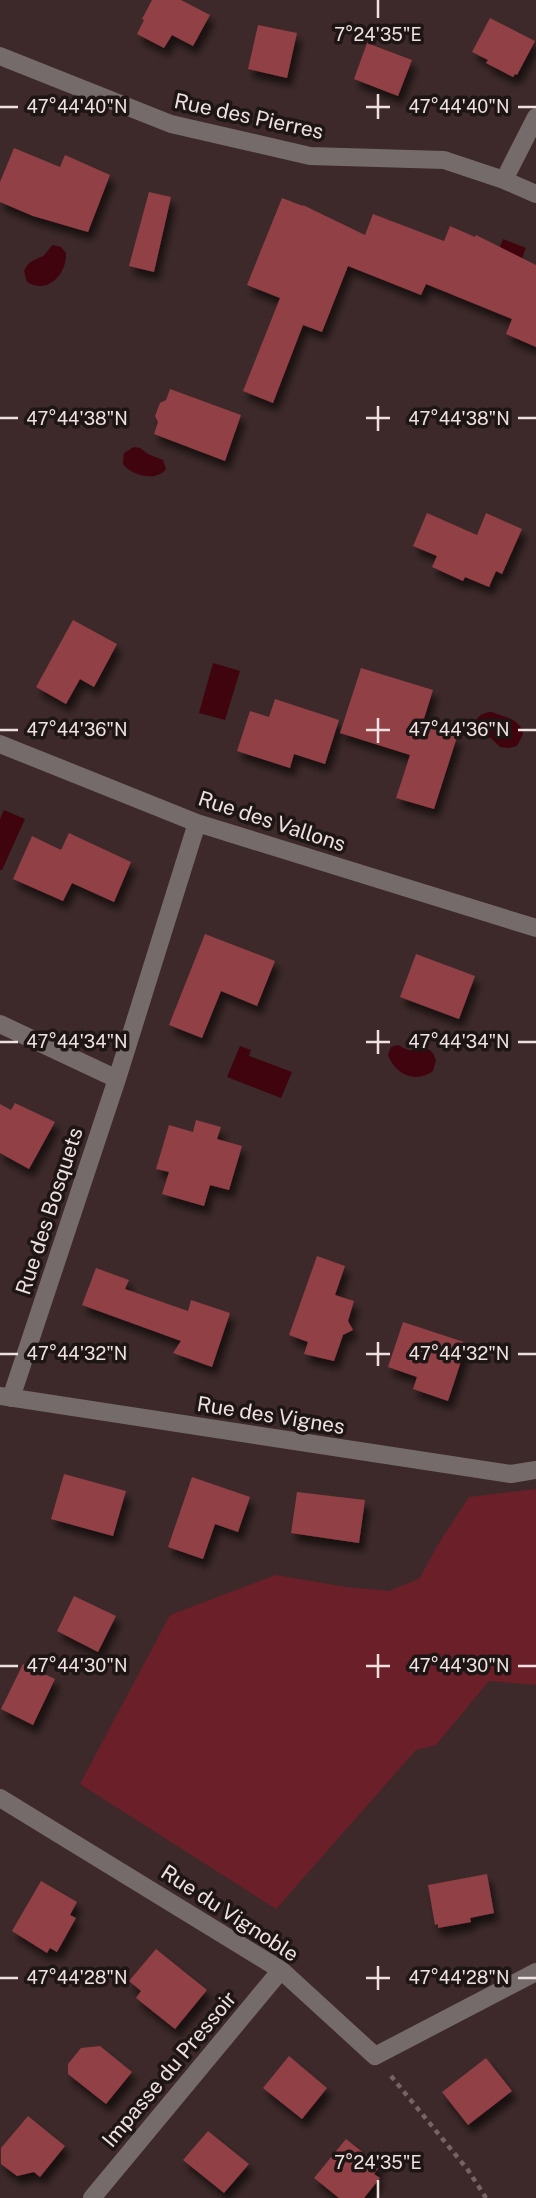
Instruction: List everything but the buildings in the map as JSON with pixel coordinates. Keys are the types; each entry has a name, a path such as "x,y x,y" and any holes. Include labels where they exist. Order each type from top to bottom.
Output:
{"street":[{"name":"Rue des Pierres","path":"0,56 171,124 310,156 444,160 536,194"},
{"path":"504,180 536,117"},
{"name":"Rue des Vallons","path":"0,744 197,822 536,928"},
{"name":"Rue des Bosquets","path":"5,1397 117,1079 197,822"},
{"path":"0,1024 117,1079"},
{"name":"Rue des Vignes","path":"5,1397 511,1474 536,1470"},
{"name":"Rue du Vignoble","path":"0,1798 282,1970 375,2056"},
{"name":"Impasse du Pressoir","path":"92,2198 282,1970"},
{"path":"375,2056 536,1972"}],"path":[{"path":"375,2056 468,2170 486,2198"}],"shaded area":[{"path":"503,239 526,248 509,292 486,283"},
{"path":"53,245 61,247 66,253 60,275 42,286 27,282 24,271 28,265 43,256"},
{"path":"134,447 163,460 166,469 151,476 132,472 123,464 124,453"},
{"path":"213,663 240,671 225,720 199,713"},
{"path":"492,712 511,719 522,729 523,734 517,746 500,747 491,738 481,738 475,734 477,718"},
{"path":"4,810 25,819 0,870 0,819"},
{"path":"398,1045 414,1051 431,1051 436,1060 433,1071 419,1077 401,1072 388,1055 391,1047"},
{"path":"240,1046 251,1050 249,1056 292,1072 281,1098 227,1077"},
{"path":"536,1489 536,1685 489,1681 436,1745 416,1750 276,1909 80,1784 170,1615 276,1575 389,1591 419,1579 469,1497"}]}
